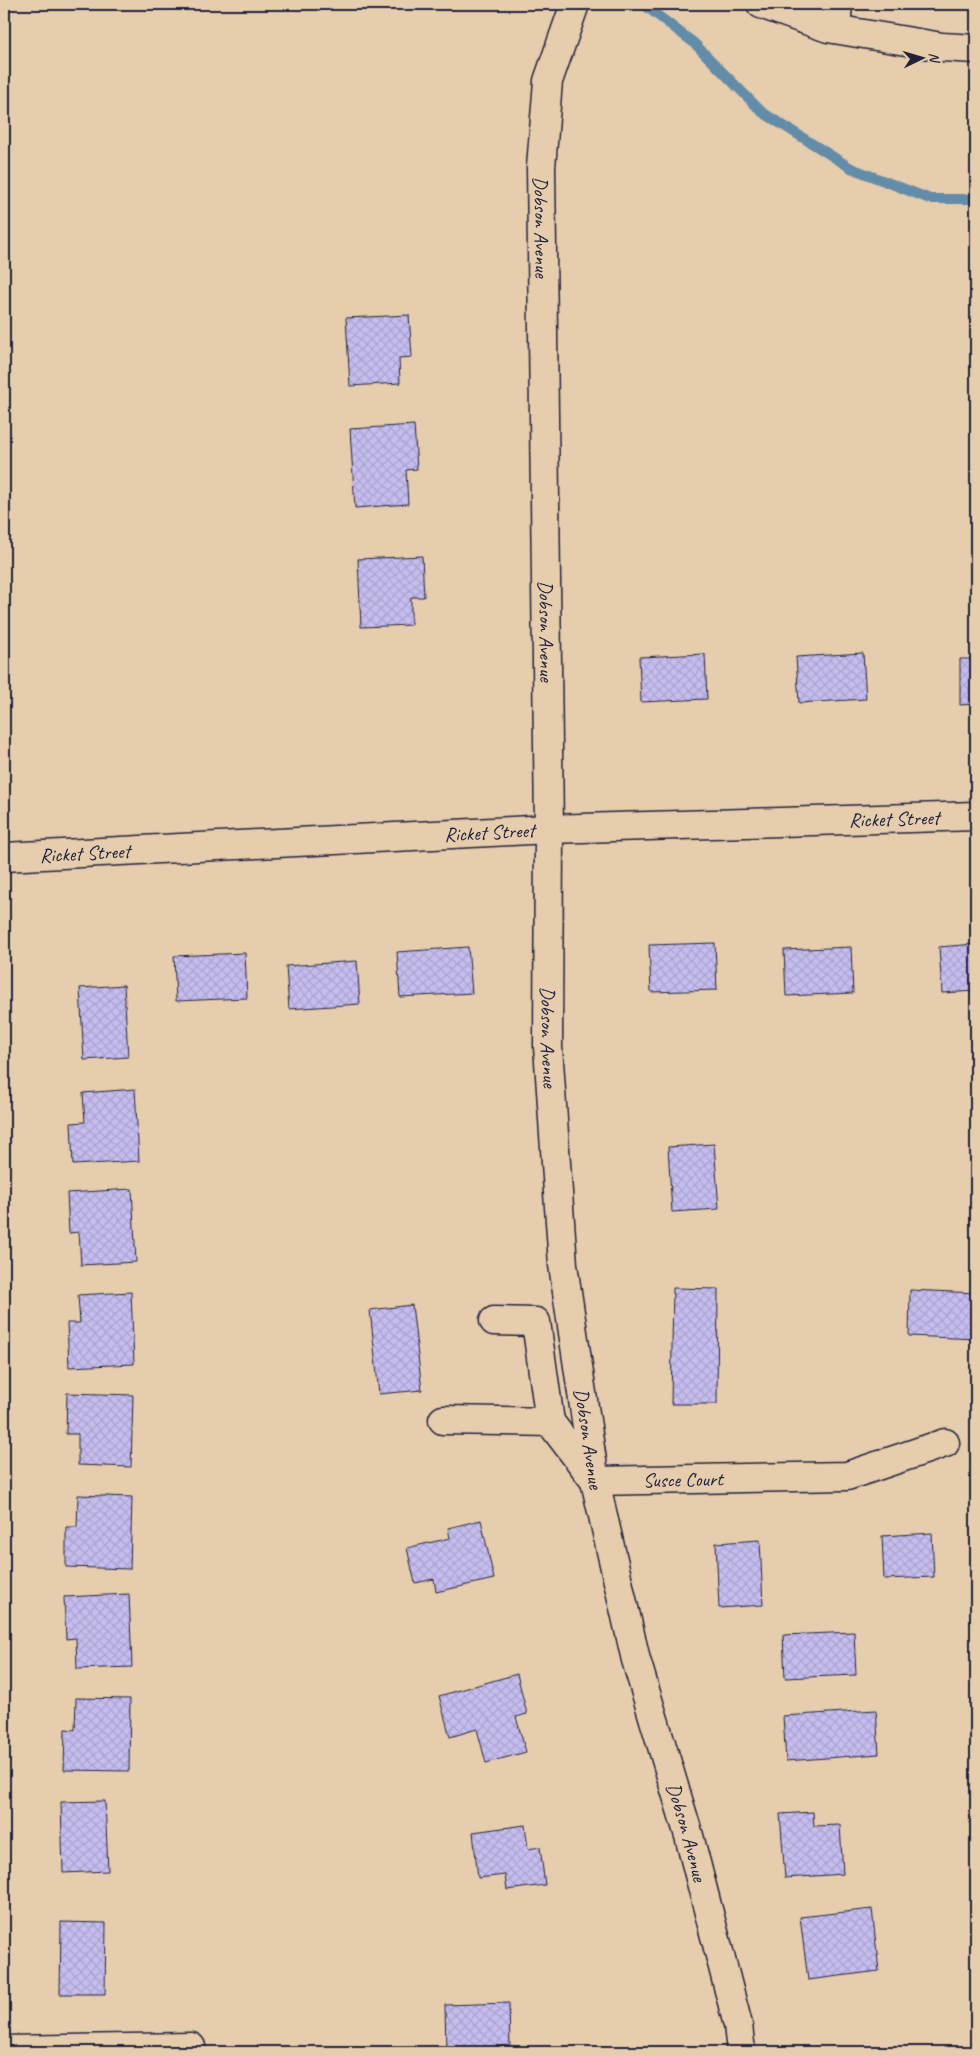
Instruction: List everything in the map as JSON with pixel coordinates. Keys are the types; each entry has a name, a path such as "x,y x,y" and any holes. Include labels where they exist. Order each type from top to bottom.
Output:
{"street":[{"name":"Dobson Avenue","path":"575,4 548,82 541,167 549,829 549,1067 564,1265 595,1481 636,1660 689,1836 738,2025 741,2052"},
{"path":"761,4 828,28 837,16 942,47 976,49"},
{"name":"Ricket Street","path":"4,856 549,829 976,816"},
{"path":"494,1321 536,1322 550,1422 595,1481"},
{"path":"444,1420 550,1422"},
{"name":"Susce Court","path":"595,1481 847,1476 945,1443"},
{"path":"4,2050 191,2049"}],"building":[{"path":"409,315 412,357 399,358 400,383 350,386 346,318"},
{"path":"414,425 417,469 406,470 408,504 355,508 350,429"},
{"path":"422,556 424,597 411,597 411,625 361,627 358,559"},
{"path":"863,653 866,699 799,703 796,657"},
{"path":"705,654 707,699 641,702 639,657"},
{"path":"960,659 976,659 976,704 960,705"},
{"path":"715,943 717,990 651,992 649,945"},
{"path":"976,944 976,991 942,993 939,947"},
{"path":"468,947 472,993 400,997 397,952"},
{"path":"851,947 853,993 786,996 784,950"},
{"path":"245,953 247,998 176,1001 174,956"},
{"path":"357,961 360,1004 289,1009 286,966"},
{"path":"124,985 128,1057 84,1060 80,988"},
{"path":"135,1089 139,1161 73,1165 71,1123 85,1122 83,1093"},
{"path":"714,1144 719,1209 672,1212 668,1147"},
{"path":"132,1189 136,1262 81,1265 79,1232 69,1233 67,1193"},
{"path":"673,1288 718,1289 717,1404 671,1404"},
{"path":"910,1290 976,1293 976,1339 909,1336"},
{"path":"131,1292 134,1364 69,1367 67,1323 80,1323 78,1295"},
{"path":"412,1305 422,1390 379,1394 370,1310"},
{"path":"67,1393 133,1395 131,1467 78,1465 78,1434 66,1434"},
{"path":"78,1495 132,1497 130,1569 66,1567 66,1527 77,1527"},
{"path":"481,1520 494,1579 436,1592 434,1579 415,1583 407,1548 450,1538 448,1528"},
{"path":"932,1533 934,1577 884,1579 882,1536"},
{"path":"760,1540 763,1605 719,1608 716,1543"},
{"path":"129,1594 132,1667 77,1669 76,1638 66,1639 64,1597"},
{"path":"854,1632 856,1675 785,1678 783,1635"},
{"path":"517,1674 527,1714 516,1717 526,1752 486,1763 477,1729 450,1737 439,1696"},
{"path":"76,1698 130,1699 129,1771 64,1770 65,1729 75,1730"},
{"path":"876,1710 879,1754 786,1761 783,1716"},
{"path":"105,1801 108,1871 63,1873 61,1802"},
{"path":"813,1812 814,1826 840,1825 843,1874 785,1878 780,1814"},
{"path":"525,1825 528,1849 540,1847 545,1885 507,1890 505,1875 478,1878 473,1832"},
{"path":"872,1909 879,1971 808,1980 800,1917"},
{"path":"61,1922 106,1923 105,1994 60,1994"},
{"path":"509,2003 510,2047 499,2047 500,2052 446,2052 445,2005"}],"waterway":[{"path":"643,4 694,43 762,112 851,168 930,199 976,199"}]}
